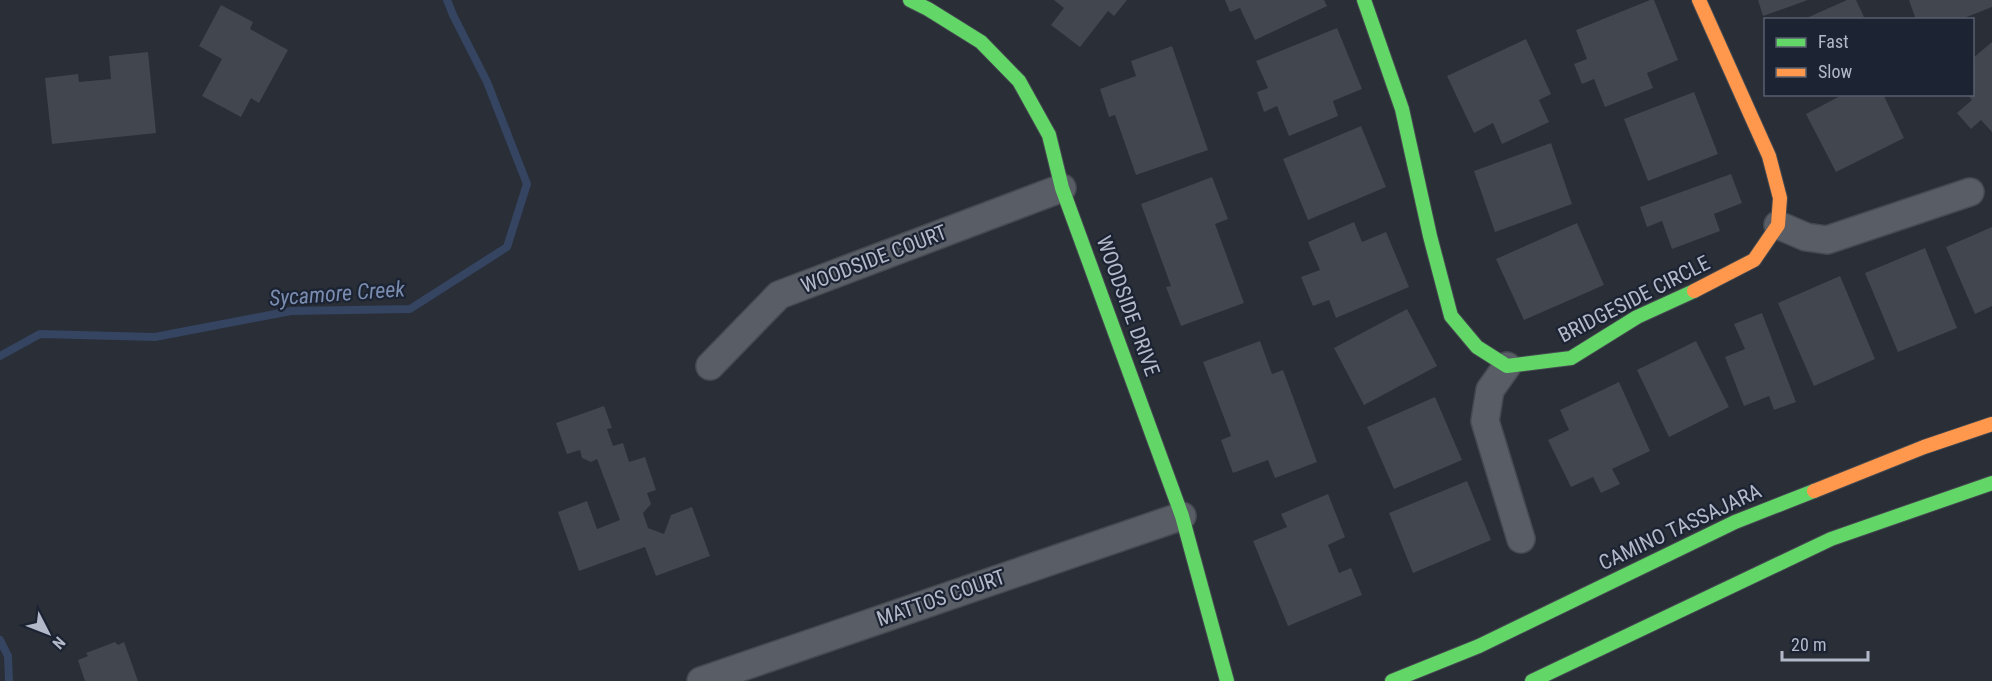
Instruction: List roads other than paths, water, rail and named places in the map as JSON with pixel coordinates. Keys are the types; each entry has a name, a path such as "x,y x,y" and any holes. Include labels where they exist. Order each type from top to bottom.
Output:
{"street":[{"name":"WOODSIDE DRIVE","path":"910,0 981,42 1019,81 1049,135 1062,188 1182,516 1227,681"},
{"path":"1364,0 1402,109 1430,236 1451,316 1477,347 1507,366 1490,390 1485,421 1521,539"},
{"path":"1699,0 1769,156 1780,198 1778,225 1806,237 1827,240 1970,192"},
{"name":"WOODSIDE COURT","path":"710,366 779,295 1062,188"},
{"name":"BRIDGESIDE CIRCLE","path":"1507,366 1571,358 1637,317 1714,282 1754,260 1778,225"},
{"name":"CAMINO TASSAJARA","path":"1392,681 1479,646 1735,522 1924,447 1992,424"},
{"path":"1532,681 1831,539 1992,483"},
{"name":"MATTOS COURT","path":"701,681 1182,516"}],"waterway":[{"name":"Sycamore Creek","path":"0,356 40,334 155,337 291,311 410,309 507,247 527,184 487,82 447,0"},
{"name":"Sycamore Creek","path":"0,640 8,656 9,681"}]}
